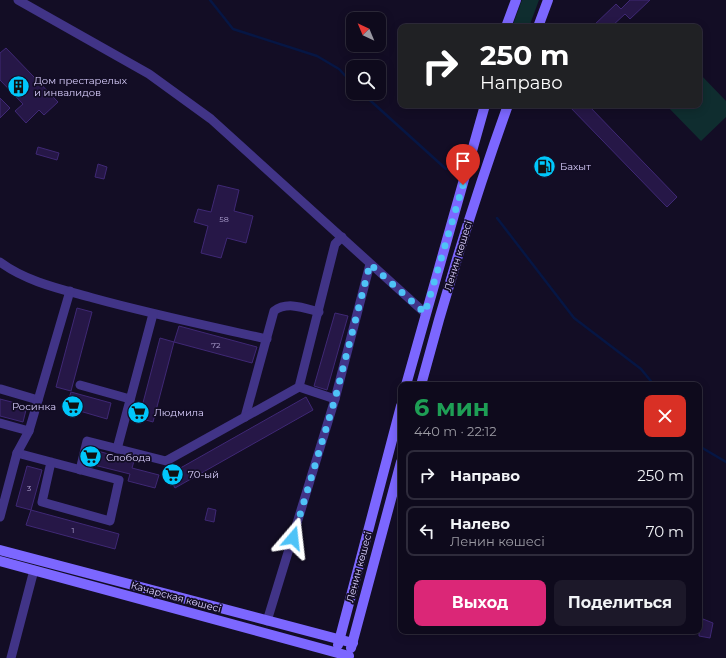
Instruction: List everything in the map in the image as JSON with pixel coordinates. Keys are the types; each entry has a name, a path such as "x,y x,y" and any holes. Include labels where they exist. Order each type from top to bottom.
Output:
{"main road":[{"path":"507,24 516,0"},
{"path":"539,24 548,0"},
{"name":"Ленин көшесі","path":"407,382 425,313 484,108"},
{"name":"Ленин көшесі","path":"422,382 439,317 484,172 507,108"},
{"name":"Ленин көшесі","path":"335,655 398,417"},
{"name":"Ленин көшесі","path":"349,657 398,473"},
{"name":"Качарская көшесі","path":"0,550 353,643"},
{"name":"Качарская көшесі","path":"0,561 335,655 349,657"}],"street":[{"path":"18,0 148,74 211,119 425,313"},
{"path":"80,470 87,441 166,461 300,387 336,244 342,237"},
{"path":"0,262 15,273 70,291 153,314 267,339"},
{"path":"267,621 335,399 370,264"},
{"path":"0,517 3,492 17,453 29,431 70,291"},
{"path":"245,417 274,311 280,306 288,305 319,312"},
{"path":"117,448 153,314"},
{"path":"80,386 130,399"},
{"path":"300,387 335,399"},
{"path":"1,390 38,400"},
{"path":"0,424 29,431"},
{"path":"17,453 51,462 80,470 119,480 110,521 42,502 51,462"},
{"path":"11,658 34,570"}],"green space":[{"path":"522,0 539,0 530,24 513,24"},
{"path":"702,76 726,101 726,117 701,141 669,108 702,108"}],"building":[{"path":"630,0 650,0 630,19 625,14 614,24 595,24 616,4 621,9"},
{"name":"Дом престарелых и инвалидов","path":"6,48 58,102 44,115 39,110 26,123 15,111 23,104 0,80 0,53"},
{"path":"0,98 10,108 0,118"},
{"path":"571,108 591,108 677,197 667,207"},
{"path":"38,147 59,153 57,160 36,154"},
{"path":"98,164 107,167 104,179 95,177"},
{"path":"218,185 239,190 234,211 253,216 246,243 227,238 221,258 201,253 208,226 194,222 198,209 211,212"},
{"path":"77,308 92,312 71,391 56,387"},
{"path":"335,313 348,316 327,390 314,386"},
{"path":"179,326 257,347 252,363 174,342"},
{"path":"160,338 174,342 153,422 139,418"},
{"path":"71,392 111,403 107,419 66,407"},
{"path":"306,397 313,410 175,488 168,475"},
{"path":"0,399 27,406 23,422 0,416"},
{"path":"94,450 134,461 132,468 159,475 155,488 128,481 130,474 90,464"},
{"path":"27,466 42,470 31,510 16,506"},
{"path":"208,508 216,510 214,522 205,520"},
{"path":"31,510 119,534 115,549 26,525"},
{"path":"703,619 713,623 710,638 699,636 699,634 702,634"}],"waterway":[{"path":"210,0 233,29 317,56 339,69 346,76"},
{"path":"370,100 446,169"},
{"path":"497,218 574,318 641,369 652,382"},
{"path":"702,448 726,462"}],"place":[{"name":"Дом престарелых и инвалидов","path":"18,86"},
{"name":"Бахыт","path":"545,166"},
{"name":"Росинка","path":"72,406"},
{"name":"Людмила","path":"139,412"},
{"name":"Слобода","path":"90,457"},
{"name":"70-ый","path":"172,474"}],"route":[{"path":"293,538 335,399 370,264 425,313 463,185"}]}
